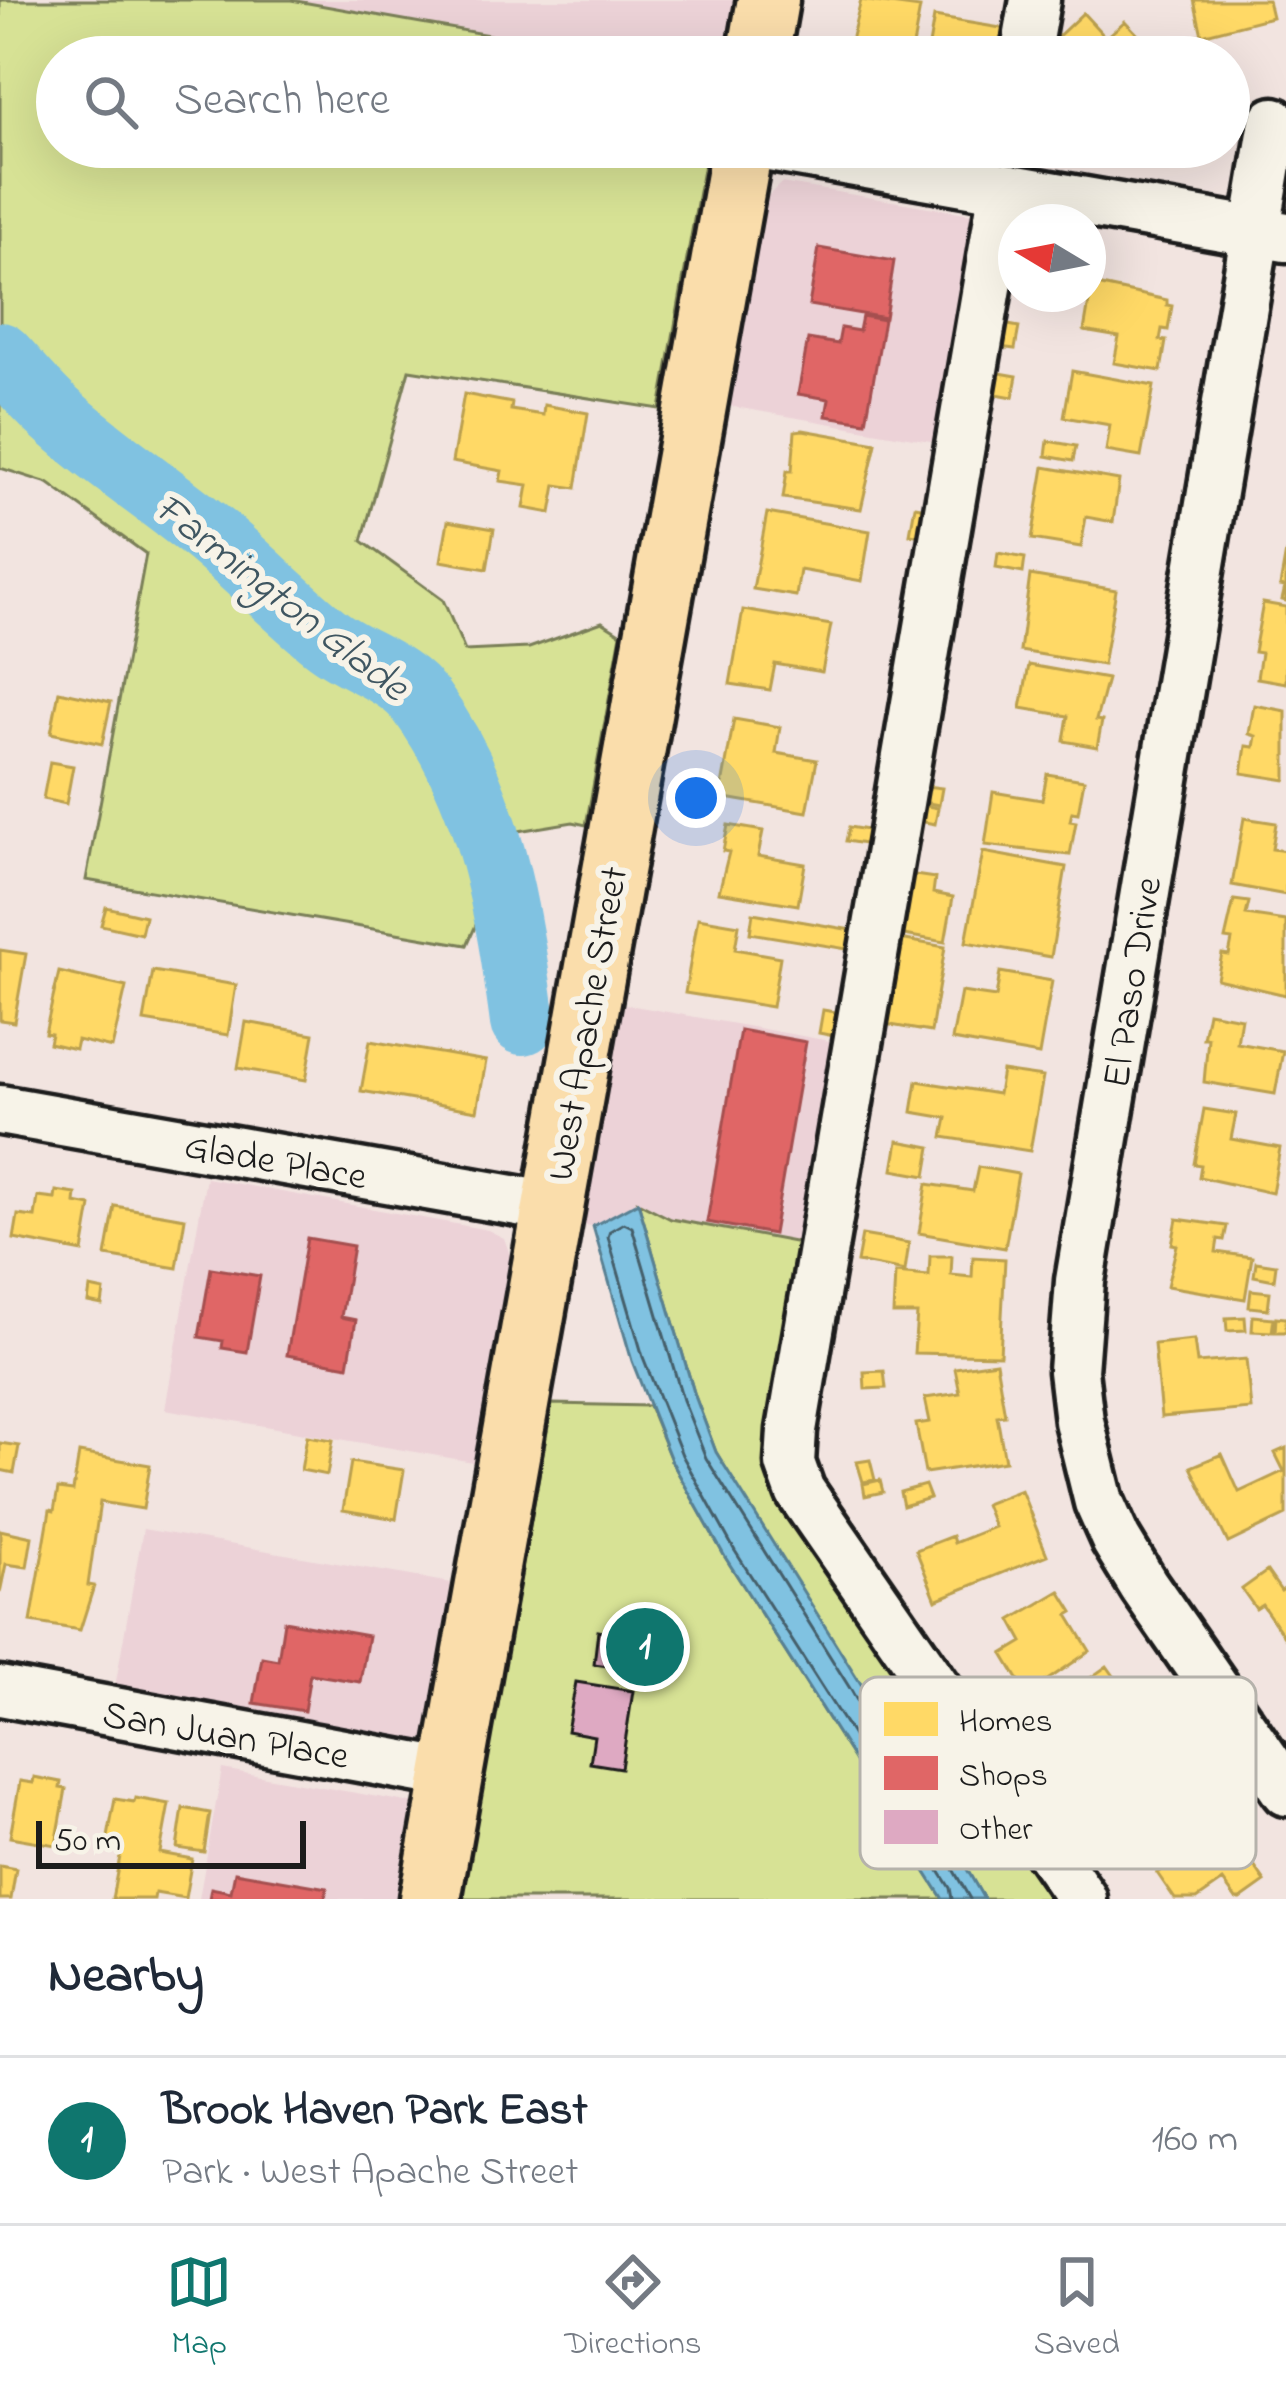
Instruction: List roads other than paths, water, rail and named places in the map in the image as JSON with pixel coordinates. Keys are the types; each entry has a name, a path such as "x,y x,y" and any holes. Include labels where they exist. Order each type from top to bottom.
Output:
{"main road":[{"path":"762,36 768,0"},
{"name":"West Apache Street","path":"430,1899 738,168"}],"street":[{"path":"1029,36 1035,0"},
{"name":"El Paso Drive","path":"1209,1677 1116,1540 1090,1472 1073,1371 1080,1281 1270,234 1274,122"},
{"path":"953,168 1005,174 1270,234"},
{"path":"929,1677 800,1491 790,1463 1005,174"},
{"name":"Glade Place","path":"0,1110 552,1208"},
{"name":"San Juan Place","path":"0,1691 452,1774"},
{"name":"El Paso Drive","path":"1256,1747 1286,1791"},
{"path":"1061,1869 1082,1899"}],"water":[{"path":"638,1202 716,1452 860,1682 860,1769 725,1557 671,1460 632,1361 593,1226"},
{"path":"924,1869 967,1869 984,1899 943,1899"}],"waterway":[{"name":"Farmington Glade","path":"0,355 43,403 215,539 325,637 401,682 422,703 465,777 493,856 523,1022"}],"place":[{"name":"Brook Haven Park East","path":"645,1647"}]}
